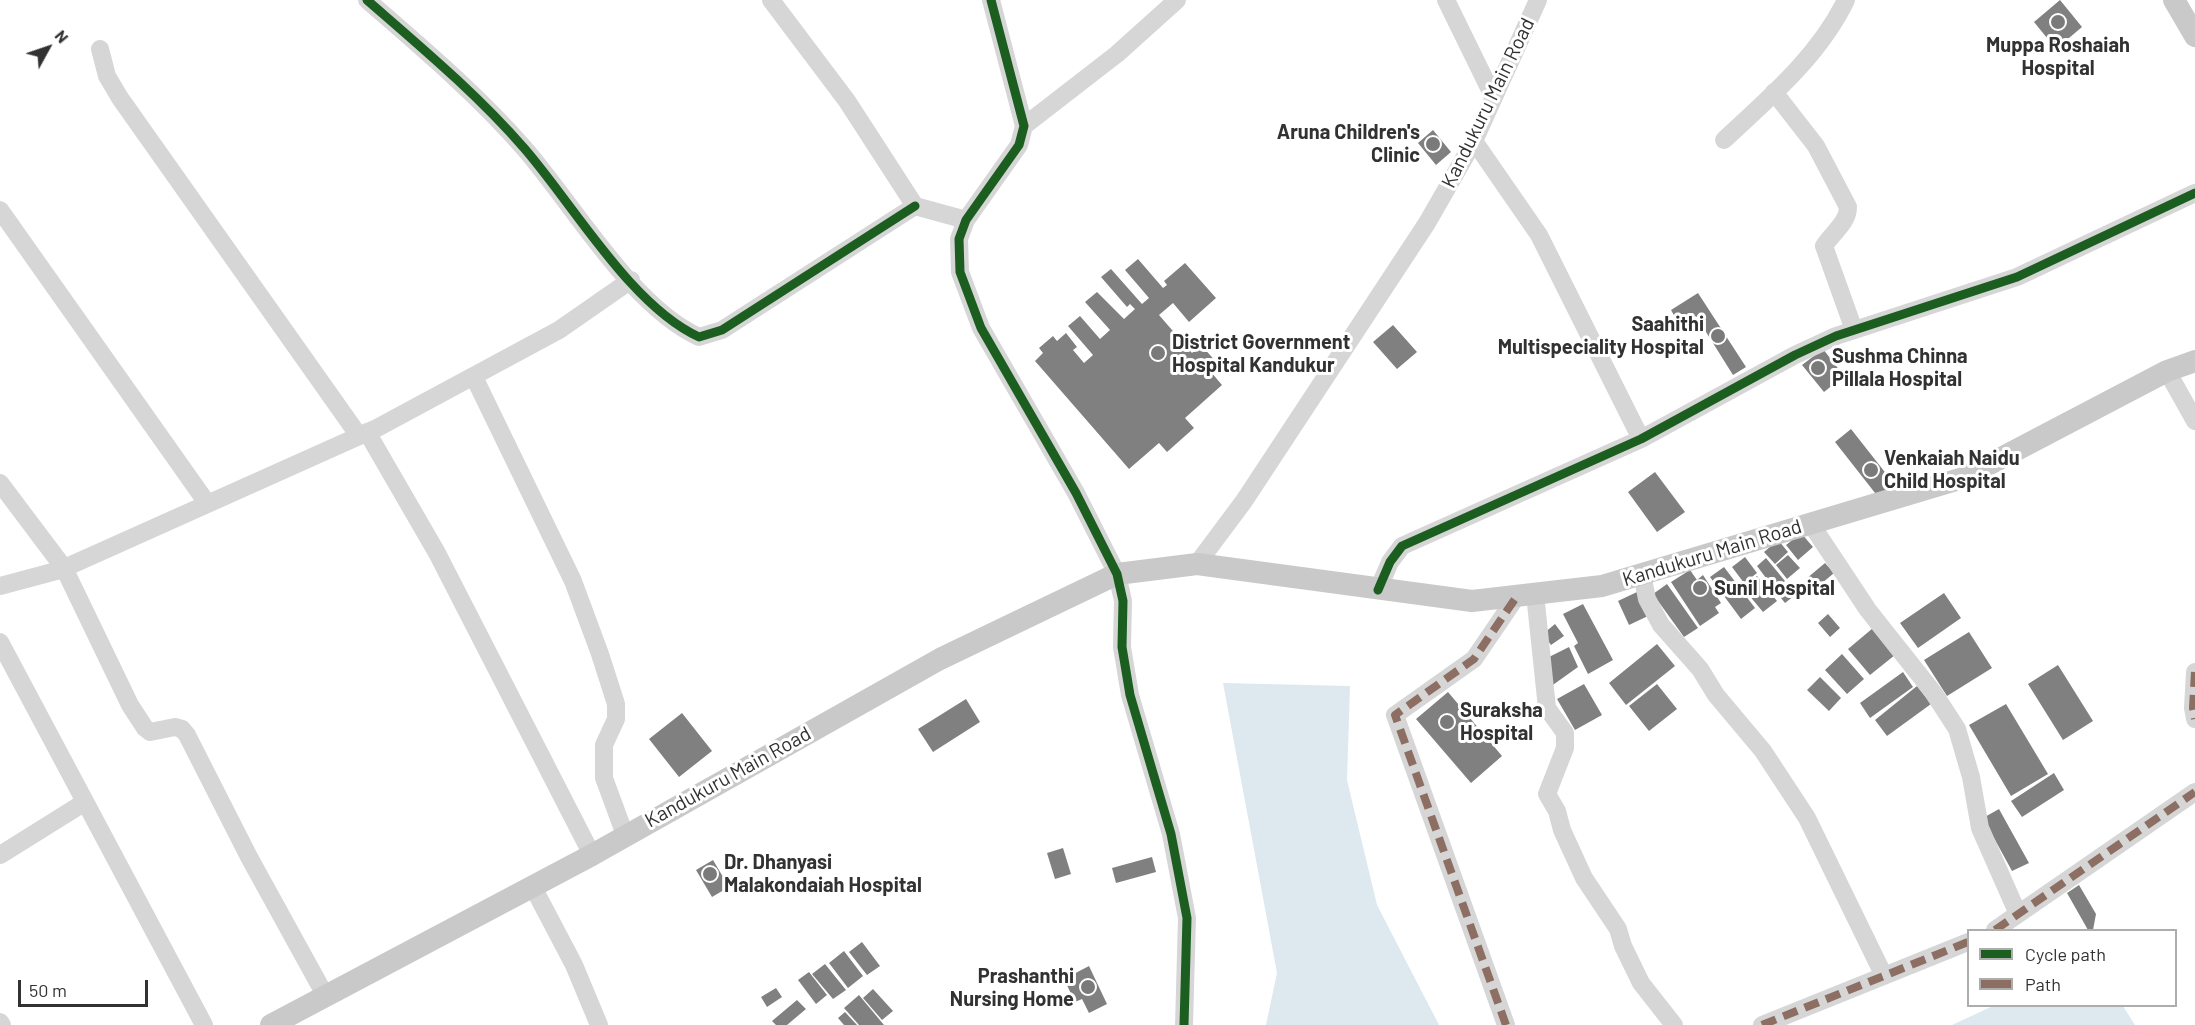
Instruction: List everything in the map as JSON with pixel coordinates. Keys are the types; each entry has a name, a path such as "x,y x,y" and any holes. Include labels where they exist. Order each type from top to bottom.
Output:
{"main road":[{"path":"2174,0 2195,36"},
{"name":"Kandukuru Main Road","path":"271,1025 592,855 940,659 1117,574 1197,564 1472,601 1602,586 1963,478 2168,371 2195,361"}],"street":[{"path":"368,0 429,55 523,147 609,257 631,280 683,330 699,338 713,335 915,206"},
{"path":"771,0 847,101 915,206 966,220"},
{"path":"991,0 1024,126 1018,145 966,220 959,239 960,272 981,328 1076,494 1117,574 1123,601 1122,647 1130,695 1171,834 1187,918 1184,1025"},
{"path":"1024,126 1118,54 1177,0"},
{"path":"1446,0 1493,96"},
{"name":"Kandukuru Main Road","path":"1197,564 1244,501 1427,223 1474,141 1538,0"},
{"path":"1724,140 1810,56 1835,22 1846,0"},
{"path":"100,49 107,76 120,98 363,434 437,553 592,855"},
{"path":"1774,92 1816,146 1848,207 1845,220 1824,246 1854,330"},
{"path":"1474,141 1539,236 1641,439"},
{"path":"1378,590 1390,562 1402,546 1641,439 1795,355 1854,330 2017,277 2195,193"},
{"path":"0,210 207,503"},
{"path":"0,586 64,568 363,434 559,330 631,280"},
{"path":"2168,371 2195,421"},
{"path":"474,377 573,581 600,654 616,705 616,719 604,745 604,778 625,835"},
{"path":"0,483 64,568 130,705 145,728 150,732 174,727 182,729 187,735 249,857 325,995"},
{"path":"1811,524 1869,610 1933,692 1957,729 1971,777 1980,828 2018,914"},
{"path":"1642,574 1647,599 1661,625 1700,669 1716,695 1763,751 1807,818 1884,976"},
{"path":"1506,1025 1395,715 1474,659 1526,595"},
{"path":"1526,595 1547,708 1565,733 1565,748 1547,794 1557,811 1584,878 1618,929 1623,946 1641,983 1674,1025"},
{"path":"0,642 204,1025"},
{"path":"2195,672 2195,719"},
{"path":"1996,929 2195,792"},
{"path":"0,855 85,802"},
{"path":"533,887 574,965 598,1025"},
{"path":"1762,1025 1967,942"}],"shaded area":[{"path":"1223,683 1350,686 1347,780 1377,905 1439,1025 1266,1025 1277,973"},
{"path":"1991,1007 2124,1007 2135,1025 1952,1025"}],"building":[{"path":"2060,0 2082,27 2056,49 2034,22"},
{"path":"1433,130 1451,152 1436,165 1418,143"},
{"path":"1138,259 1163,288 1167,285 1164,281 1185,263 1216,298 1189,322 1173,303 1159,315 1192,353 1201,345 1219,365 1211,372 1222,385 1185,418 1194,428 1167,452 1159,443 1129,469 1035,361 1043,353 1039,348 1053,336 1057,341 1066,333 1077,347 1073,350 1084,363 1093,355 1068,326 1080,316 1100,339 1110,330 1085,302 1097,292 1124,319 1135,309 1130,304 1127,307 1101,277 1111,269 1142,304 1149,298 1125,270"},
{"path":"1698,293 1746,367 1733,375 1696,316 1680,326 1671,310"},
{"path":"1393,325 1417,352 1397,369 1373,342"},
{"path":"1823,349 1844,376 1824,392 1802,365"},
{"path":"1851,429 1895,485 1879,498 1835,442"},
{"path":"1655,472 1685,512 1657,532 1628,492"},
{"path":"1801,533 1813,547 1798,560 1786,545"},
{"path":"1778,540 1788,552 1775,564 1764,552"},
{"path":"1788,555 1800,568 1787,579 1776,565"},
{"path":"1745,557 1757,573 1744,583 1732,567"},
{"path":"1766,558 1785,581 1775,590 1757,566"},
{"path":"1825,563 1834,573 1815,589 1806,579"},
{"path":"1724,567 1755,608 1741,619 1710,577"},
{"path":"1690,570 1697,580 1703,575 1721,603 1715,607 1719,613 1700,626 1671,582"},
{"path":"1757,576 1777,601 1763,612 1743,588"},
{"path":"1667,584 1698,628 1684,637 1653,594"},
{"path":"1786,586 1794,596 1785,603 1777,593"},
{"path":"1637,592 1648,616 1629,625 1618,601"},
{"path":"1944,593 1961,618 1918,648 1900,623"},
{"path":"1583,604 1613,660 1588,674 1574,646 1578,643 1563,614"},
{"path":"1828,614 1840,628 1830,637 1818,623"},
{"path":"1555,624 1564,636 1551,645 1543,634"},
{"path":"1873,628 1895,655 1870,675 1848,649"},
{"path":"1969,632 1992,668 1947,696 1924,660"},
{"path":"1657,644 1675,666 1626,705 1609,683"},
{"path":"1569,647 1578,667 1550,687 1545,659"},
{"path":"1842,654 1864,679 1847,694 1825,670"},
{"path":"2058,665 2093,721 2063,740 2028,684"},
{"path":"1903,672 1913,687 1870,718 1860,703"},
{"path":"1820,677 1841,698 1829,711 1807,690"},
{"path":"1584,684 1602,715 1575,730 1557,699"},
{"path":"1657,684 1677,709 1649,731 1629,706"},
{"path":"1917,686 1931,704 1887,736 1875,720"},
{"path":"1448,692 1502,756 1471,783 1416,719"},
{"path":"966,699 980,722 933,752 918,729"},
{"path":"2006,704 2048,774 2011,796 1969,725"},
{"path":"682,713 712,751 679,777 649,739"},
{"path":"2054,773 2064,790 2022,817 2011,801"},
{"path":"1999,809 2029,863 2012,871 1983,818"},
{"path":"1063,848 1071,874 1055,879 1047,853"},
{"path":"1152,857 1156,872 1116,883 1112,868"},
{"path":"713,860 729,887 712,897 696,870"},
{"path":"2079,885 2096,914 2093,929 2087,929 2067,893"},
{"path":"862,942 880,966 867,975 849,952"},
{"path":"844,951 863,976 848,988 829,963"},
{"path":"825,964 846,990 833,999 812,974"},
{"path":"1089,966 1107,1004 1089,1013 1082,999 1075,1002 1064,979"},
{"path":"809,972 827,995 816,1004 798,980"},
{"path":"776,988 782,997 767,1007 761,997"},
{"path":"873,989 893,1011 882,1020 863,998"},
{"path":"859,995 884,1025 859,1025 844,1008"},
{"path":"797,1000 806,1009 787,1025 776,1025 772,1021"},
{"path":"845,1012 857,1025 844,1025 838,1018"}],"marked path":[{"path":"1506,1025 1395,715 1474,659 1517,596"},
{"path":"2195,672 2193,708 2195,719"},
{"path":"1996,929 2195,792"},
{"path":"1762,1025 1967,942"}],"cycle path":[{"path":"367,0 448,71 506,128 543,171 604,252 650,302 674,322 699,337 722,330 915,206"},
{"path":"991,0 1024,126 1019,145 966,220 959,239 960,272 981,328 1076,493 1117,574 1123,601 1122,647 1130,695 1171,834 1187,918 1184,1025"},
{"path":"1378,590 1390,562 1402,546 1641,439 1795,355 1836,336 2017,277 2195,193"}],"place":[{"name":"Muppa Roshaiah Hospital","path":"2058,22"},
{"name":"Aruna Children's Clinic","path":"1433,144"},
{"name":"Saahithi Multispeciality Hospital","path":"1718,336"},
{"name":"District Government Hospital Kandukur","path":"1158,353"},
{"name":"Sushma Chinna Pillala Hospital","path":"1818,368"},
{"name":"Venkaiah Naidu Child Hospital","path":"1871,470"},
{"name":"Sunil Hospital","path":"1700,588"},
{"name":"Suraksha Hospital","path":"1447,722"},
{"name":"Dr. Dhanyasi Malakondaiah Hospital","path":"710,874"},
{"name":"Prashanthi Nursing Home","path":"1088,987"}]}
